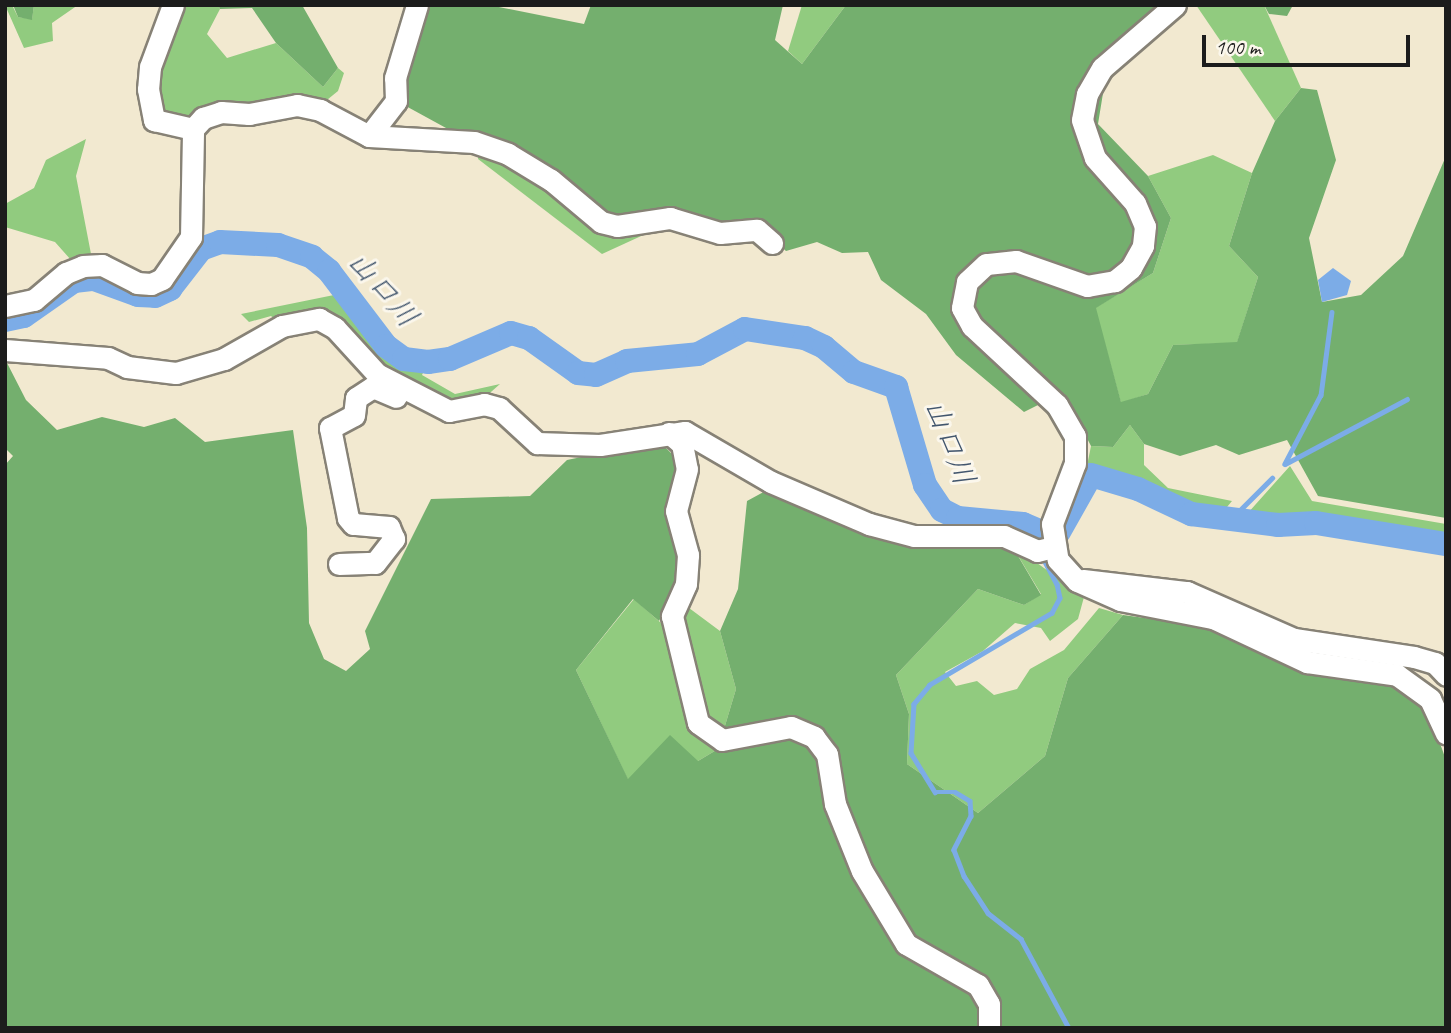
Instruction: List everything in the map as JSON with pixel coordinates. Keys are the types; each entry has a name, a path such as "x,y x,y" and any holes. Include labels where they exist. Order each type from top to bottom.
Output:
{"street":[{"path":"173,5 150,66 148,89 154,120 193,129"},
{"path":"369,136 396,101 395,78 417,5"},
{"path":"1046,549 1052,524 1075,463 1075,436 1057,405 972,326 962,308 967,282 986,264 1016,261 1087,286 1115,281 1131,268 1143,246 1145,226 1136,202 1095,158 1082,120 1087,94 1102,68 1175,5"},
{"path":"5,306 34,300 66,273 83,266 102,265 137,283 150,284 162,279 191,237 193,129 203,118 221,111 249,114 297,105 320,110 369,136 474,142 509,154 551,180 583,210 617,226 670,218 720,233 757,230 772,243"},
{"path":"5,350 95,356 127,367 176,373 224,359 282,326 303,318 319,319 335,328 366,365 449,411 484,404 499,408 537,443 600,445 669,433 699,438 771,482 869,524 914,536 1004,536 1046,549 1077,581 1120,600 1213,618 1307,662 1396,676 1430,699 1446,734"},
{"path":"340,564 375,563 394,539 389,527 353,524 348,518 330,428 354,415 356,398 373,387 398,398 410,391"},
{"path":"669,433 682,444 687,469 676,511 688,555 686,584 671,616 698,723 722,740 791,727 814,737 827,754 835,804 862,871 906,944 978,985 989,1004 989,1028"},
{"path":"1077,581 1097,579 1187,592 1294,639 1442,665"}],"green space":[{"path":"5,5 12,5 18,17 32,19 34,5 78,5 52,23 53,41 24,48"},
{"path":"13,5 34,5 32,20 18,17"},
{"path":"178,5 218,5 220,9 207,34 227,58 276,43 323,87 338,68 344,73 338,91 322,104 192,120 158,117 153,80"},
{"path":"218,5 302,5 338,68 323,87 276,43 252,8 220,9"},
{"path":"489,5 584,24 591,5 783,5 775,40 802,64 846,5 1189,5 1105,81 1098,124 1148,176 1171,218 1153,273 1096,308 1121,402 1148,394 1173,345 1237,342 1258,277 1229,246 1252,173 1275,121 1301,88 1317,90 1336,160 1309,238 1322,302 1361,295 1403,256 1446,156 1446,518 1318,496 1287,440 1239,455 1216,445 1180,456 1144,444 1130,425 1113,447 1091,446 1077,419 1042,403 1024,412 956,355 926,314 881,280 868,252 842,253 817,242 786,251 753,220 728,230 614,220 404,105 401,76 426,7"},
{"path":"802,5 846,5 802,64 788,51"},
{"path":"1196,5 1264,5 1301,88 1275,121"},
{"path":"1264,5 1293,5 1287,16 1269,14"},
{"path":"86,139 76,176 92,259 71,260 55,242 5,227 5,204 34,188 46,160"},
{"path":"479,149 663,226 602,254 478,159"},
{"path":"1213,155 1252,173 1229,246 1258,277 1237,343 1173,345 1148,394 1121,403 1095,308 1153,273 1171,218 1148,176"},
{"path":"334,295 385,354 405,366 425,368 422,375 455,394 500,384 483,399 449,405 377,366 333,317 277,321 271,316 249,322 241,314"},
{"path":"5,359 26,400 57,430 102,417 144,427 175,418 205,442 293,430 307,528 309,623 324,659 346,671 370,649 365,631 431,499 530,496 567,460 659,441 678,460 683,574 659,621 633,599 576,670 628,779 670,735 698,761 718,749 736,689 720,631 738,589 747,501 767,490 911,544 1011,544 1041,595 1024,605 978,589 896,675 909,714 907,764 978,813 1045,756 1068,678 1123,615 1210,627 1297,668 1397,686 1429,713 1446,760 1446,1028 5,1028 5,465 13,456 5,448"},
{"path":"1130,425 1144,444 1144,465 1168,488 1232,501 1222,513 1193,510 1140,482 1087,466 1091,446 1113,447"},
{"path":"1290,466 1312,501 1446,524 1446,536 1324,515 1247,514"},
{"path":"1011,544 1084,597 1078,619 1050,641 1041,628 1015,623 983,651 945,672 956,686 977,681 994,695 1017,689 1030,669 1064,650 1099,608 1123,615 1068,678 1045,756 978,813 907,764 909,714 896,675 978,589 1024,605 1041,594"},
{"path":"634,599 670,631 685,605 720,631 736,689 718,749 698,761 628,780 576,670"}],"water":[{"path":"1333,268 1351,281 1347,295 1322,302 1318,280"}],"waterway":[{"name":"山口川","path":"5,320 24,316 74,281 94,279 138,295 155,296 170,289 201,249 220,242 278,245 312,257 329,271 386,346 404,359 428,362 450,359 511,333 529,338 578,373 596,375 627,361 698,354 745,329 805,338 824,347 854,372 896,387 925,485 942,510 958,518 1023,524 1042,532"},
{"path":"1332,312 1321,395 1285,464 1407,399"},
{"name":"山口川","path":"1059,532 1091,475 1138,489 1191,514 1278,525 1316,523 1446,544"},
{"path":"1231,519 1272,478"},
{"path":"1033,530 1040,546"},
{"path":"1043,558 1057,584 1060,598 1052,613 930,685 914,704 911,753 935,792 955,792 970,801 971,816 954,850 964,876 988,913 1021,939 1069,1028"}]}
